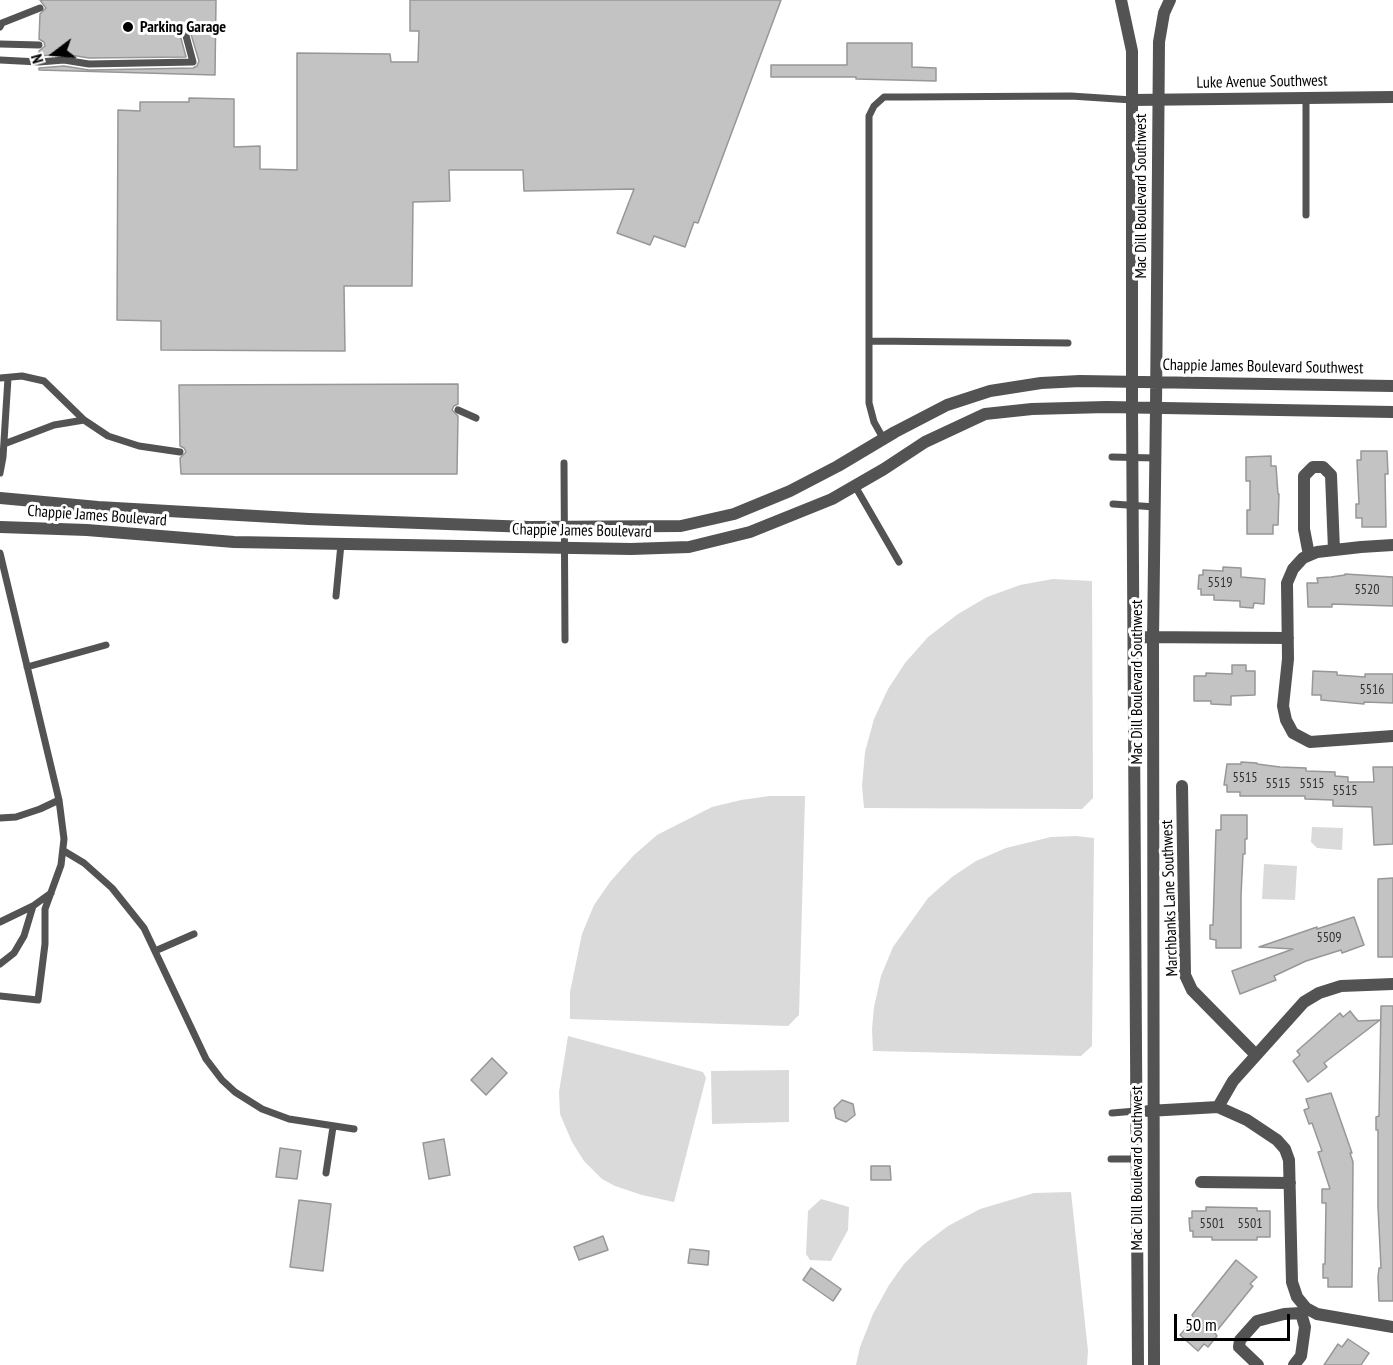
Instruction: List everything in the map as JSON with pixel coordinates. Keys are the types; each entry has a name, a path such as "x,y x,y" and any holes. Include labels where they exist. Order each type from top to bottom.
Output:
{"street":[{"name":"Mac Dill Boulevard Southwest","path":"1121,0 1132,51 1138,1365"},
{"name":"Mac Dill Boulevard Southwest","path":"1154,1365 1153,639 1158,100 1160,42 1164,13 1170,0"},
{"name":"Luke Avenue Southwest","path":"1132,100 1393,96"},
{"name":"Chappie James Boulevard","path":"0,498 98,507 309,519 564,527 681,526 734,514 790,491 838,466 883,438 947,405 990,391 1041,382 1132,382"},
{"name":"Chappie James Boulevard Southwest","path":"1132,382 1393,386"},
{"name":"Chappie James Boulevard","path":"0,527 87,530 234,542 689,548 750,532 832,499 925,442 985,414 1032,409 1132,408"},
{"path":"1132,408 1393,412"},
{"path":"1309,555 1304,529 1304,476 1313,467 1323,467 1331,475 1334,550"},
{"path":"1393,545 1334,550 1309,555 1296,565 1288,578 1288,659 1283,706 1286,720 1293,733 1304,740 1316,742 1393,736"},
{"path":"1134,637 1153,639 1288,638"},
{"name":"Marchbanks Lane Southwest","path":"1182,786 1185,975 1192,990 1256,1055"},
{"path":"1218,1107 1228,1087 1300,1005 1314,995 1341,986 1393,984"},
{"path":"1136,1111 1218,1107 1247,1120 1282,1144 1289,1160 1292,1282 1304,1310 1305,1327 1301,1356 1294,1365"},
{"path":"1201,1182 1290,1183"},
{"path":"1258,1365 1239,1347 1240,1340 1257,1321 1304,1310 1393,1327"}],"lane":[{"path":"0,27 2,23 40,8"},
{"path":"0,60 39,62 64,60 89,64 193,62 185,32"},
{"path":"0,44 39,45"},
{"path":"883,438 874,422 869,403 869,116 874,106 884,97 1071,96 1132,100"},
{"path":"1306,98 1306,215"},
{"path":"869,341 1068,344"},
{"path":"0,473 4,444 4,378 21,376 44,381 84,420 108,436 139,446 180,452"},
{"path":"458,410 476,418"},
{"path":"4,444 54,425 84,420"},
{"path":"1112,457 1155,458"},
{"path":"564,463 565,640"},
{"path":"855,486 899,562"},
{"path":"1113,504 1155,507"},
{"path":"336,596 341,544"},
{"path":"0,553 59,800 64,850 45,909 45,944 38,1000 0,996"},
{"path":"27,667 106,645"},
{"path":"0,818 16,817 59,800"},
{"path":"64,850 84,863 112,888 144,928 206,1059 222,1080 235,1092 262,1109 289,1119 354,1130"},
{"path":"0,922 33,906 51,893"},
{"path":"0,964 14,953 24,936 33,906"},
{"path":"155,951 194,934"},
{"path":"1112,1113 1136,1111"},
{"path":"327,1173 333,1127"},
{"path":"1112,1159 1137,1159"}],"shaded area":[{"path":"1053,579 1092,581 1093,798 1082,809 864,808 862,786 865,752 874,719 888,689 905,663 928,637 958,614 987,597 1020,585"},
{"path":"770,796 805,796 799,1015 788,1026 570,1019 570,992 582,934 594,905 610,882 634,855 657,835 712,807"},
{"path":"1312,827 1343,828 1342,850 1317,848 1311,842"},
{"path":"1051,837 1094,838 1092,1046 1081,1056 873,1051 874,1007 881,976 893,947 928,898 952,877 976,861 1006,848"},
{"path":"1264,864 1297,866 1295,900 1262,899"},
{"path":"568,1036 703,1072 706,1078 674,1202 615,1186 602,1179 584,1161 572,1142 560,1114 559,1092"},
{"path":"789,1070 789,1122 712,1124 711,1071"},
{"path":"1071,1192 1088,1351 1087,1365 856,1365 860,1347 873,1314 889,1285 904,1264 923,1245 948,1226 980,1209 1034,1193"},
{"path":"821,1199 849,1207 848,1230 831,1261 810,1260 806,1254 808,1211"}],"building":[{"name":"Parking Garage","path":"40,0 216,0 215,75 39,70 39,68 64,66 89,70 193,68 199,61 190,31 186,26 179,31 186,57 89,58 64,54 39,56 39,51 45,46 44,42 39,39 40,14 46,8"},
{"path":"410,0 781,0 698,223 694,222 685,247 654,236 650,245 617,233 634,189 524,191 523,170 449,170 450,201 413,202 412,286 344,286 345,351 161,350 161,321 117,320 118,110 140,111 140,102 189,102 189,98 234,99 234,147 260,146 260,169 297,170 297,53 390,54 391,62 418,62 419,31 410,31"},
{"path":"847,43 912,43 912,67 936,68 936,81 856,79 856,77 771,77 771,65 847,65"},
{"path":"458,384 458,404 452,410 458,416 457,474 181,474 180,458 186,452 180,446 179,385"},
{"path":"1361,451 1387,451 1386,527 1362,527 1362,518 1356,518 1356,504 1359,504 1357,460 1361,460"},
{"path":"1271,456 1271,466 1276,466 1279,494 1278,525 1273,525 1273,534 1247,534 1250,481 1246,481 1246,457"},
{"path":"1223,567 1241,568 1241,577 1265,579 1264,604 1254,603 1253,608 1240,607 1240,601 1214,600 1214,595 1201,595 1201,589 1198,589 1199,575 1203,575 1203,570 1223,571"},
{"path":"1345,574 1393,577 1393,606 1332,604 1332,607 1308,607 1307,583 1318,583 1317,578"},
{"path":"1232,665 1246,665 1246,671 1255,671 1255,695 1231,696 1231,705 1211,704 1211,701 1194,701 1194,676 1206,676 1206,673 1232,674"},
{"path":"1313,671 1365,677 1365,674 1393,674 1393,703 1364,702 1364,704 1321,700 1321,695 1312,695"},
{"path":"1241,762 1306,768 1306,771 1335,772 1335,776 1348,777 1348,782 1374,782 1373,767 1393,767 1393,844 1374,845 1372,807 1333,806 1333,800 1305,799 1305,796 1240,796 1240,792 1227,792 1227,785 1224,785 1227,764 1241,764"},
{"path":"1221,815 1247,815 1241,896 1241,948 1216,948 1216,940 1210,939 1210,925 1213,925 1216,830 1221,830"},
{"path":"1393,878 1393,957 1378,957 1378,879"},
{"path":"1354,917 1364,945 1342,953 1341,950 1306,961 1274,976 1276,980 1240,994 1232,971 1293,949 1259,947"},
{"path":"1381,1006 1393,1006 1393,1301 1379,1301 1378,1277 1379,1268 1381,1268 1376,1117 1379,1116"},
{"path":"1350,1011 1358,1021 1380,1020 1324,1063 1327,1067 1308,1082 1293,1061 1300,1055 1297,1051 1340,1013 1343,1017"},
{"path":"492,1058 507,1073 486,1095 471,1080"},
{"path":"1331,1093 1353,1162 1352,1287 1328,1287 1328,1278 1323,1278 1326,1203 1322,1203 1322,1189 1330,1189 1318,1152 1322,1151 1312,1123 1309,1124 1304,1110 1309,1108 1306,1099"},
{"path":"842,1100 853,1104 855,1115 846,1122 836,1118 834,1108"},
{"path":"444,1139 450,1175 429,1179 423,1143"},
{"path":"280,1148 301,1151 297,1179 276,1177"},
{"path":"871,1166 890,1166 891,1180 871,1180"},
{"path":"299,1200 331,1204 323,1271 290,1267"},
{"path":"1206,1207 1257,1208 1257,1211 1270,1211 1270,1237 1257,1237 1257,1240 1212,1240 1212,1237 1193,1237 1189,1218 1192,1218 1192,1211 1206,1211"},
{"path":"603,1236 608,1250 579,1260 574,1247"},
{"path":"690,1249 709,1251 708,1265 688,1263"},
{"path":"1236,1260 1257,1277 1250,1284 1253,1286 1215,1333 1217,1336 1208,1347 1204,1344 1198,1351 1180,1335 1189,1325 1192,1315"},
{"path":"811,1268 841,1289 833,1301 803,1280"},
{"path":"1348,1339 1369,1353 1361,1365 1324,1365 1338,1344 1342,1347"}],"place":[{"name":"Parking Garage","path":"128,27"}]}
